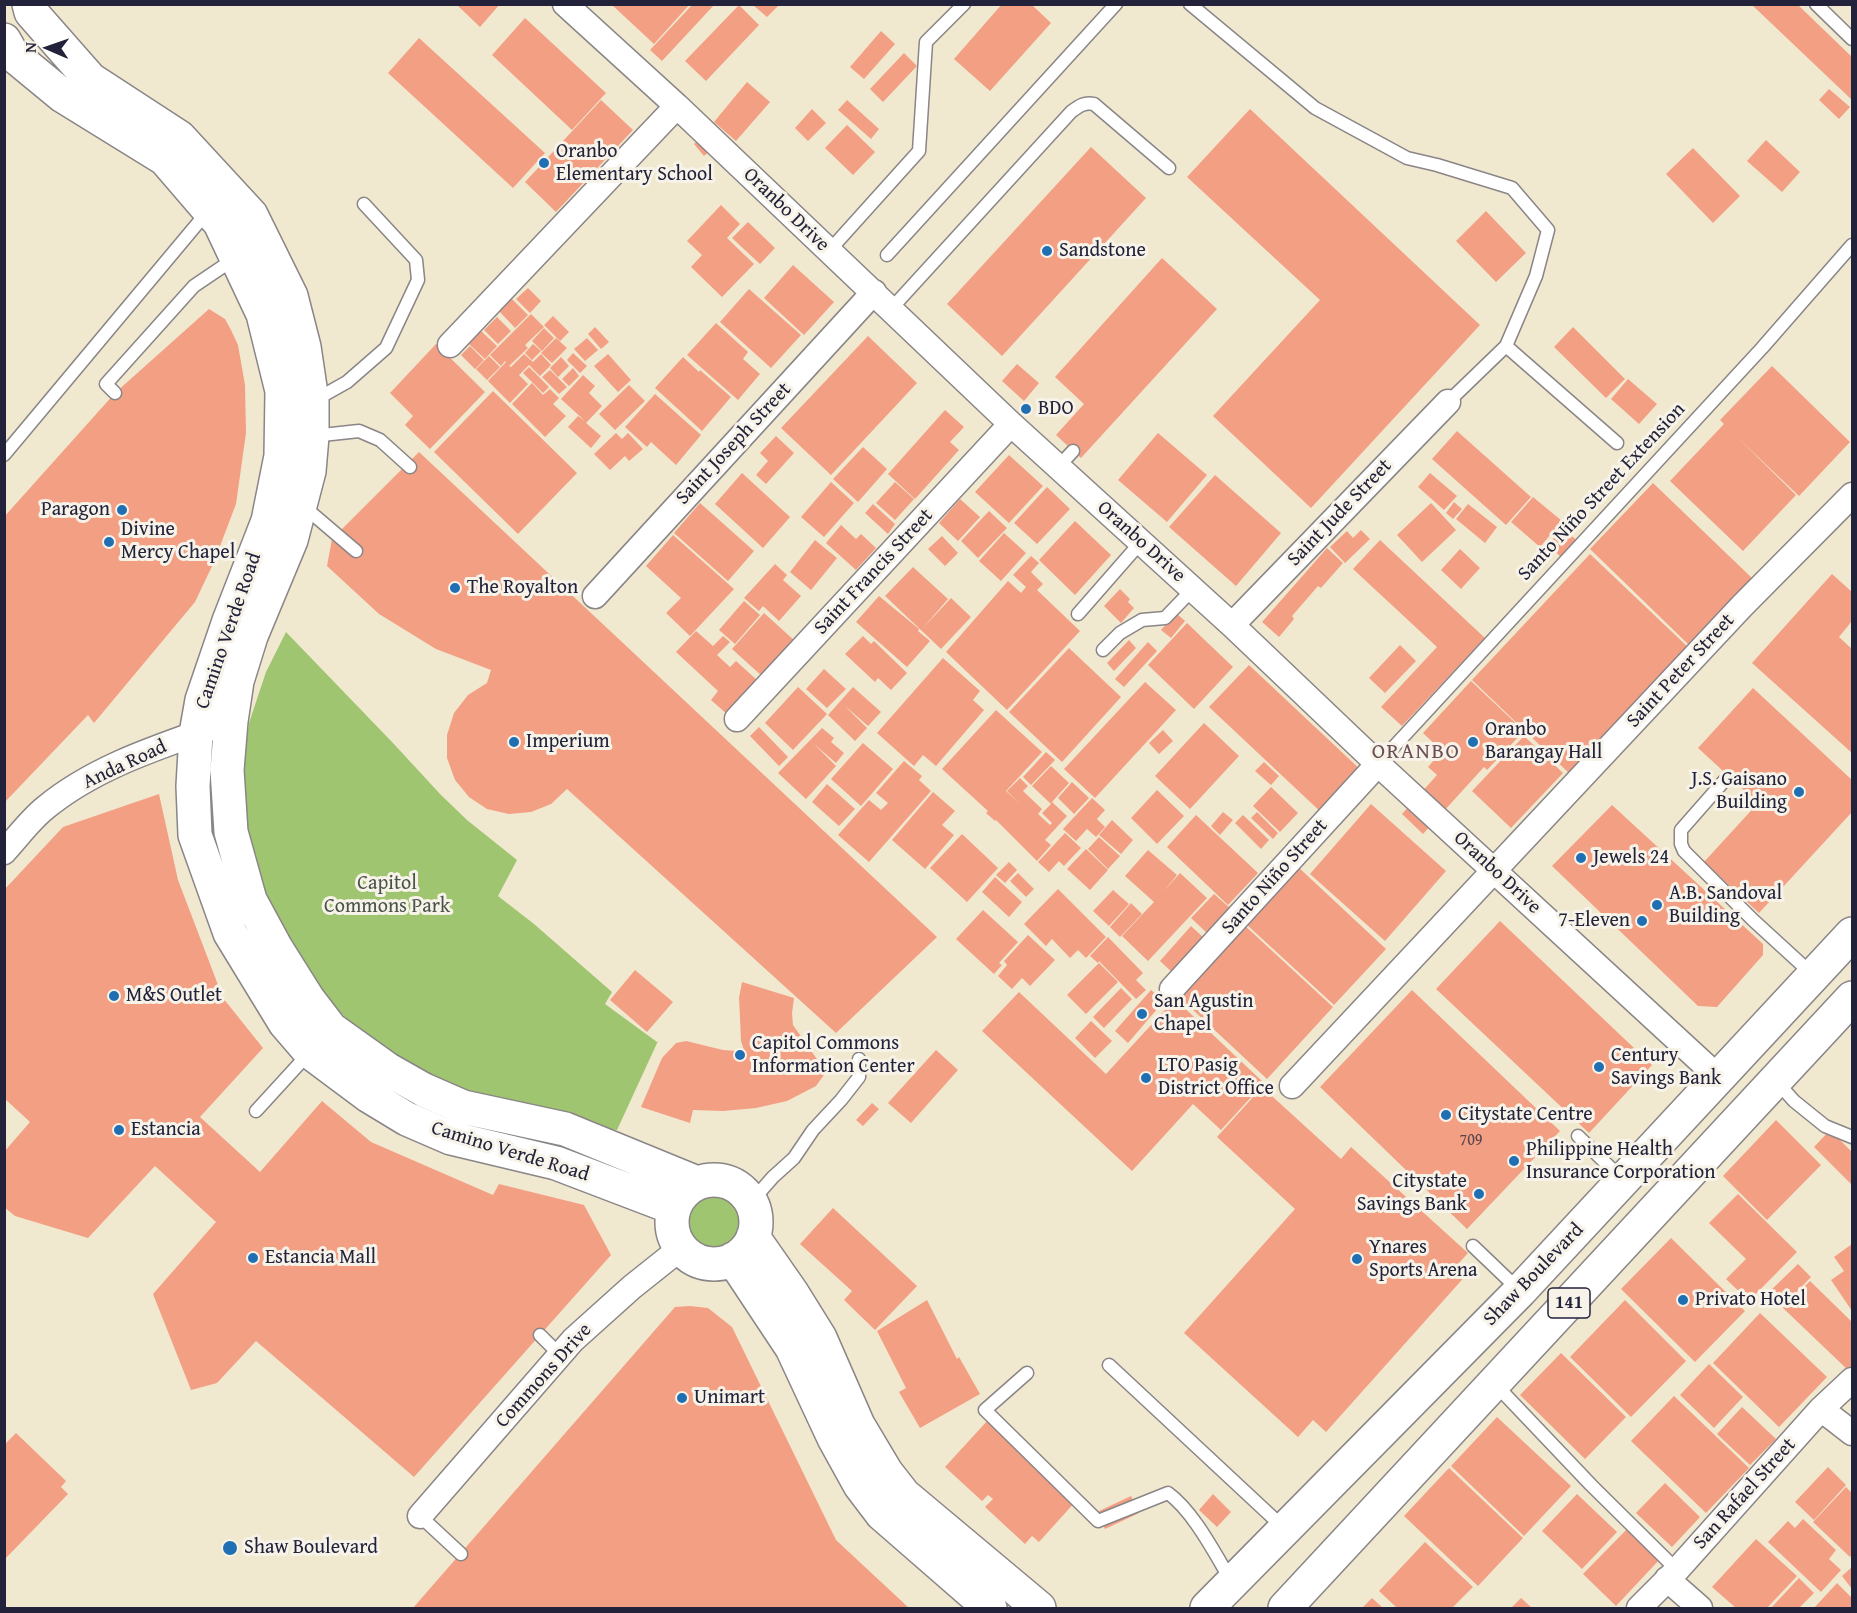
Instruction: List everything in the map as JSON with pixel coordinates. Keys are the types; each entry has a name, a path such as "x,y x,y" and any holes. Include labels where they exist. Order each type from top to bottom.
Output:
{"street":[{"name":"Oranbo Drive","path":"565,4 677,106 1011,424 1066,459 1141,542 1719,1078"},
{"name":"Camino Verde Road","path":"28,10 90,79 179,137 251,215 249,249 263,314 282,391 297,421 309,471 291,540 251,636 237,681 227,770 231,832 250,900 308,999 321,1041 369,1096 407,1119 451,1138 556,1163 674,1208"},
{"name":"Camino Verde Road","path":"4,40 12,54 63,96 165,159 220,223 249,249"},
{"path":"4,78 63,96"},
{"path":"450,345 677,106"},
{"name":"Saint Joseph Street","path":"595,596 882,301"},
{"name":"Saint Jude Street","path":"1232,625 1448,402"},
{"name":"Camino Verde Road","path":"297,421 281,456 268,521 229,621 202,700 196,734 193,786 195,835 230,933 285,1023 464,1107 565,1129 697,1183"},
{"name":"Saint Francis Street","path":"737,720 1011,424"},
{"name":"Saint Peter Street","path":"1292,1086 1742,606 1852,495"},
{"name":"Anda Road","path":"4,852 44,809 91,777 117,763 231,721"},
{"name":"Santo Niño Street","path":"1172,989 1378,764"},
{"name":"Shaw Boulevard","path":"1212,1600 1286,1530 1520,1291 1852,934"},
{"name":"141","path":"1286,1608 1852,998"},
{"path":"710,1179 728,1182 744,1192 751,1202 755,1213 755,1225 743,1248 720,1264 705,1263 692,1258 675,1239 672,1229 674,1208 687,1189 697,1183 710,1179"},
{"name":"Commons Drive","path":"420,1516 573,1340 632,1287 681,1248"},
{"path":"743,1248 834,1438 860,1485 882,1514 990,1608"},
{"path":"743,1248 792,1293 820,1338 858,1425 886,1472 904,1495 1039,1608"},
{"name":"San Rafael Street","path":"1639,1608 1821,1409 1852,1380"},
{"path":"1821,1409 1852,1433"},
{"path":"1672,1574 1700,1608"}],"lane":[{"path":"829,251 920,151 926,42 964,4"},
{"path":"887,255 1116,4"},
{"path":"1190,4 1315,108 1407,158 1512,188 1548,230 1536,276 1506,346 1448,402"},
{"path":"1816,4 1852,39"},
{"path":"882,301 1071,112 1086,102 1094,104 1169,168"},
{"path":"297,421 386,348 418,279 416,260 364,204"},
{"path":"4,455 209,210"},
{"name":"Santo Niño Street Extension","path":"1378,764 1762,348 1852,245"},
{"path":"115,393 106,384 194,286 249,249"},
{"path":"1506,346 1617,443"},
{"path":"297,421 359,431 380,440 410,467"},
{"path":"301,503 356,551"},
{"path":"1078,614 1141,542"},
{"path":"1103,650 1120,633 1142,620 1165,618 1193,589"},
{"path":"1724,781 1681,830 1681,844 1684,851 1753,920 1813,975"},
{"path":"256,1111 321,1041"},
{"path":"751,1202 794,1158 813,1130 859,1077 859,1059"},
{"path":"1776,1081 1794,1101 1825,1126 1852,1137"},
{"path":"1578,1136 1623,1180"},
{"path":"1473,1246 1520,1291"},
{"path":"540,1335 560,1355"},
{"path":"1109,1365 1286,1530"},
{"path":"1027,1373 985,1410 1098,1521 1168,1493 1179,1501 1210,1545 1212,1600"},
{"path":"1494,1383 1672,1574"},
{"path":"420,1516 461,1554"}],"green space":[{"name":"Capitol Commons Park","path":"286,632 441,795 467,820 517,860 498,896 612,992 605,1004 658,1041 617,1130 566,1124 457,1090 384,1053 317,991 270,911 246,833 243,768 249,723 266,672"},
{"path":"711,1192 721,1192 736,1200 742,1209 744,1220 742,1231 736,1240 721,1248 711,1248 700,1243 693,1236 688,1225 688,1215 693,1204 700,1197"}],"building":[{"path":"456,4 500,4 480,27"},
{"path":"611,4 690,4 654,44"},
{"path":"1002,4 1031,4 1051,23 990,91 954,59"},
{"path":"1751,4 1797,4 1852,57 1852,100"},
{"path":"692,5 714,5 662,61 650,50"},
{"path":"739,5 759,25 706,81 685,61"},
{"path":"753,5 779,5 767,17"},
{"path":"525,18 606,93 572,130 492,55"},
{"path":"881,31 895,44 864,79 850,67"},
{"path":"419,38 545,153 513,188 388,73"},
{"path":"904,53 917,66 883,102 870,89"},
{"path":"747,82 770,102 736,141 714,122"},
{"path":"1829,89 1850,107 1839,119 1819,100"},
{"path":"601,100 633,130 556,212 525,182"},
{"path":"847,100 879,129 871,139 838,110"},
{"path":"812,109 826,123 808,141 795,128"},
{"path":"1250,109 1480,325 1311,508 1213,416 1320,300 1187,177"},
{"path":"847,125 875,152 853,175 825,148"},
{"path":"701,138 711,150 704,156 694,144"},
{"path":"1766,140 1800,172 1782,192 1747,161"},
{"name":"Sandstone","path":"1091,147 1146,198 1002,356 947,304"},
{"path":"1693,148 1740,196 1713,223 1666,174"},
{"path":"721,205 740,224 727,238 754,264 722,297 691,267 702,255 687,241"},
{"path":"1486,211 1526,253 1496,282 1456,241"},
{"path":"748,222 775,248 760,264 732,238"},
{"path":"1162,258 1217,309 1081,458 1056,435 1084,404 1055,377"},
{"path":"793,265 834,302 804,335 764,298"},
{"path":"528,288 541,301 530,313 516,299"},
{"path":"749,289 801,335 771,368 720,322"},
{"path":"511,298 528,315 515,328 499,311"},
{"name":"Paragon","path":"209,309 225,319 238,345 245,385 246,433 236,504 214,562 195,602 94,723 88,715 4,803 4,517 115,393"},
{"path":"531,314 544,327 525,345 528,348 509,366 511,367 524,354 533,362 541,354 551,365 540,376 529,365 519,375 528,384 510,403 488,381 506,362 501,366 490,355"},
{"path":"553,316 569,332 560,341 544,325"},
{"path":"497,317 511,331 498,344 484,330"},
{"path":"716,323 748,352 743,359 760,374 738,400 687,355"},
{"path":"595,327 609,342 601,349 588,334"},
{"path":"1573,327 1625,379 1606,398 1554,347"},
{"path":"544,328 554,338 542,351 532,341"},
{"path":"481,331 497,346 485,359 469,344"},
{"path":"868,336 917,383 831,475 781,428"},
{"path":"556,338 567,348 552,363 541,353"},
{"path":"587,338 598,350 585,361 574,349"},
{"path":"436,344 485,392 430,449 405,425 413,416 390,393"},
{"path":"533,344 541,351 532,360 525,353"},
{"path":"470,346 484,360 475,369 461,355"},
{"path":"573,353 587,366 580,373 567,360"},
{"path":"608,354 631,380 618,392 594,366"},
{"path":"489,356 500,367 487,380 476,369"},
{"path":"561,357 569,366 558,377 550,368"},
{"path":"683,357 731,397 702,431 655,388"},
{"path":"1017,364 1039,383 1024,401 1002,381"},
{"path":"1772,366 1850,442 1799,496 1736,436 1796,495 1743,551 1670,481 1724,424 1720,420"},
{"path":"529,367 549,387 543,393 523,373"},
{"path":"573,368 579,376 569,386 562,379"},
{"path":"550,370 567,387 559,394 542,377"},
{"path":"583,375 595,386 589,393 602,406 586,423 601,436 591,448 568,427 578,416 585,421 561,399"},
{"path":"1628,379 1657,404 1639,424 1611,399"},
{"path":"532,383 543,395 550,389 559,398 553,404 566,416 545,437 512,404"},
{"path":"629,385 645,401 615,430 599,414"},
{"path":"493,391 577,473 518,534 434,452"},
{"path":"655,394 701,435 676,465 651,442 647,447 625,427"},
{"path":"945,410 964,427 950,442 959,450 915,499 888,474"},
{"path":"1457,431 1531,497 1506,525 1432,459"},
{"path":"616,433 622,439 628,433 643,449 629,461 625,456 610,470 594,454"},
{"path":"1158,433 1207,475 1167,522 1118,480"},
{"path":"776,436 794,453 766,484 756,475 768,461 760,453"},
{"path":"863,447 887,469 858,502 833,479"},
{"path":"419,452 937,937 836,1033 567,789 551,804 531,812 509,814 487,809 469,797 455,780 447,758 447,735 454,713 468,695 487,683 491,670 436,649 379,614 327,566 332,539"},
{"path":"1009,455 1043,486 1009,523 975,492"},
{"path":"742,473 790,517 763,548 715,504"},
{"path":"1430,473 1457,496 1444,510 1418,487"},
{"path":"1215,475 1281,533 1236,586 1169,527"},
{"path":"831,482 854,503 824,537 801,517"},
{"path":"895,482 914,499 895,520 876,503"},
{"path":"1653,483 1753,579 1689,645 1590,549"},
{"path":"1047,487 1070,509 1037,544 1014,523"},
{"path":"1533,497 1562,521 1540,547 1511,522"},
{"path":"960,499 980,517 958,541 939,523"},
{"path":"1454,502 1462,509 1453,519 1446,513"},
{"path":"700,503 754,551 728,581 674,533"},
{"path":"1431,503 1456,530 1422,562 1397,535"},
{"path":"873,504 895,524 888,534 865,513"},
{"path":"1468,504 1497,527 1485,543 1456,519"},
{"path":"989,511 1007,528 978,558 961,541"},
{"path":"1075,521 1111,555 1075,595 1039,560"},
{"path":"841,525 856,539 861,534 876,548 856,570 826,543"},
{"path":"1562,528 1579,542 1564,560 1548,545"},
{"path":"1361,530 1370,539 1345,563 1330,547 1347,531 1353,538"},
{"path":"1004,533 1026,553 1001,581 979,561"},
{"path":"673,535 734,589 690,636 666,613 681,598 646,566"},
{"path":"942,536 958,553 945,566 928,549"},
{"path":"815,540 837,558 811,590 790,572"},
{"path":"1380,540 1485,638 1402,726 1381,707 1437,647 1353,569"},
{"path":"1327,548 1343,563 1321,588 1318,586 1292,616 1294,619 1279,637 1262,622"},
{"path":"1460,549 1480,568 1461,589 1441,570"},
{"path":"1590,554 1691,650 1572,776 1472,680"},
{"path":"1031,556 1039,563 1031,572 1043,584 1037,590 1080,631 1007,710 946,652 1008,581 1021,593 1026,587 1013,575"},
{"path":"775,564 787,575 783,580 801,596 779,621 763,606 759,611 744,598"},
{"path":"913,567 948,599 923,628 951,598 971,617 941,649 885,596"},
{"path":"1832,574 1852,592 1852,621 1839,637 1852,649 1852,753 1752,663"},
{"path":"1120,589 1130,599 1128,602 1134,608 1121,623 1104,606"},
{"path":"879,596 930,641 907,667 856,622"},
{"path":"744,601 760,615 735,644 719,630"},
{"path":"764,613 795,641 763,677 732,649"},
{"path":"1176,613 1185,621 1171,638 1161,630"},
{"path":"1187,623 1233,667 1194,709 1148,665"},
{"path":"696,631 713,646 723,636 730,642 717,655 730,667 736,661 758,681 728,715 711,700 718,691 676,652"},
{"path":"863,636 871,644 874,641 907,673 891,690 878,678 875,682 845,654"},
{"path":"1129,640 1136,648 1114,671 1107,663"},
{"path":"1148,642 1157,651 1124,687 1115,679"},
{"path":"1400,645 1416,661 1385,693 1369,678"},
{"path":"1069,648 1121,697 1062,762 1009,712"},
{"path":"943,658 980,691 973,700 984,710 936,766 923,755 914,766 877,733"},
{"path":"1249,665 1364,773 1324,815 1209,707"},
{"path":"824,669 846,689 827,708 806,689"},
{"name":"Oranbo Barangay Hall","path":"1471,681 1524,731 1487,770 1484,767 1423,834 1402,814 1437,775 1428,767 1442,751 1423,733"},
{"path":"1145,682 1176,710 1095,798 1064,769"},
{"path":"798,687 827,714 793,750 765,723"},
{"path":"853,687 881,712 868,726 844,705 867,728 855,741 828,715"},
{"name":"J.S. Gaisano Building","path":"1753,688 1852,780 1852,812 1759,913 1704,862 1758,803 1698,748"},
{"path":"996,710 1042,752 1006,791 1020,804 1007,791 1020,778 1028,786 1023,791 1042,809 1038,814 1050,825 1052,823 1042,813 1051,804 1032,786 1051,766 1069,783 1052,802 1067,816 1045,840 1051,845 1037,861 986,813 988,811 942,769"},
{"path":"1204,723 1239,756 1190,809 1155,776"},
{"path":"759,727 788,757 779,766 750,736"},
{"path":"822,728 834,738 831,742 844,753 836,763 814,744 836,766 806,799 778,773"},
{"path":"1163,730 1173,741 1159,754 1149,743"},
{"path":"1524,736 1563,773 1511,828 1472,791"},
{"path":"863,743 893,769 861,806 831,779"},
{"path":"1046,752 1055,760 1031,785 1023,777"},
{"path":"904,761 922,776 919,780 931,791 869,862 838,835 869,800 881,810 888,803 876,793"},
{"path":"1264,762 1279,776 1271,785 1255,771"},
{"path":"1072,782 1089,798 1074,814 1058,798"},
{"path":"827,784 855,809 839,826 812,802"},
{"path":"1271,787 1298,813 1280,832 1253,806"},
{"path":"1157,790 1184,816 1157,844 1131,818"},
{"path":"933,792 955,811 942,825 954,835 925,869 892,840"},
{"name":"Estancia","path":"159,794 178,880 223,998 263,1048 200,1117 260,1172 322,1101 371,1142 493,1195 499,1184 584,1205 611,1255 414,1477 256,1341 217,1383 191,1390 153,1294 216,1222 155,1166 88,1238 15,1216 4,1207 4,1152 30,1122 4,1098 4,890 63,827"},
{"path":"1092,798 1105,810 1097,819 1105,827 1096,837 1087,829 1076,841 1063,829"},
{"path":"1371,804 1446,871 1385,941 1310,874"},
{"name":"A.B. Sandoval Building","path":"1612,805 1763,944 1763,955 1717,1007 1698,1006 1552,866"},
{"path":"1223,812 1233,820 1220,835 1211,826"},
{"path":"1257,812 1278,833 1273,839 1251,818"},
{"path":"1196,815 1258,873 1228,905 1167,847"},
{"path":"1243,815 1269,840 1261,849 1235,823"},
{"path":"1112,820 1133,840 1121,854 1099,835"},
{"path":"1065,833 1081,848 1064,866 1059,861 1049,872 1038,862"},
{"path":"962,834 998,868 967,902 930,868"},
{"path":"1099,837 1120,856 1108,869 1088,849"},
{"path":"1086,849 1108,870 1090,890 1067,869"},
{"path":"1148,850 1177,875 1163,892 1180,873 1207,898 1148,961 1122,936 1154,902 1125,876"},
{"path":"1009,862 1017,870 1005,883 996,875"},
{"path":"1297,866 1386,949 1334,1005 1245,923"},
{"path":"1018,873 1034,889 1026,897 1010,881"},
{"path":"995,877 1022,902 1009,917 982,892"},
{"path":"1058,889 1106,937 1086,958 1078,950 1070,958 1052,939 1046,946 1024,924"},
{"path":"1113,890 1129,904 1109,926 1093,911"},
{"path":"1214,894 1230,908 1207,933 1191,918"},
{"path":"1131,903 1142,914 1120,937 1110,927"},
{"path":"983,910 1018,942 999,963 1002,965 994,974 956,939"},
{"path":"1500,921 1652,1065 1589,1133 1436,989"},
{"path":"1242,923 1333,1007 1267,1079 1176,994"},
{"path":"1191,926 1205,939 1174,974 1160,961"},
{"path":"1028,935 1055,960 1030,986 1022,978 1012,989 998,976 1007,965 1004,961"},
{"path":"1108,937 1143,973 1136,980 1146,990 1136,999 1099,961 1098,963 1090,956"},
{"path":"1099,963 1118,982 1086,1014 1067,995"},
{"path":"635,970 673,1002 647,1032 610,1000"},
{"name":"Capitol Commons Information Center","path":"742,982 794,998 793,1025 826,1072 816,1086 787,1101 756,1108 723,1111 693,1110 690,1123 641,1107 662,1058 676,1043 686,1041 723,1050 744,1050 741,1041 739,998"},
{"path":"1121,988 1132,999 1104,1028 1093,1017"},
{"path":"1151,990 1164,1001 1128,1043 1115,1031"},
{"name":"Citystate Centre","path":"1412,990 1560,1131 1467,1229 1320,1087"},
{"name":"LTO Pasig District Office","path":"1019,992 1106,1074 1175,999 1264,1083 1221,1130 1193,1104 1132,1171 982,1031"},
{"path":"1091,1021 1112,1041 1095,1058 1075,1038"},
{"path":"936,1050 958,1070 911,1123 888,1103"},
{"name":"Ynares Sports Arena","path":"1262,1087 1341,1159 1351,1147 1468,1253 1458,1264 1468,1273 1326,1432 1313,1420 1298,1437 1184,1333 1295,1209 1217,1137"},
{"path":"872,1103 879,1109 863,1126 856,1120"},
{"path":"1776,1120 1821,1165 1767,1220 1723,1176"},
{"path":"1830,1130 1852,1152 1852,1185 1814,1147"},
{"path":"1738,1194 1797,1252 1749,1301 1726,1279 1746,1259 1709,1223"},
{"path":"833,1208 917,1286 875,1330 844,1300 852,1291 800,1244"},
{"name":"Privato Hotel","path":"1671,1238 1745,1311 1695,1362 1621,1289"},
{"path":"1852,1244 1852,1311 1831,1280 1844,1271 1834,1257"},
{"path":"1798,1264 1811,1277 1783,1306 1769,1292"},
{"path":"1810,1281 1852,1322 1852,1370 1850,1372 1783,1308"},
{"path":"927,1300 957,1359 959,1357 980,1394 920,1428 899,1392 906,1388 877,1331"},
{"path":"1625,1300 1686,1361 1631,1417 1570,1357"},
{"name":"Unimart","path":"675,1307 708,1308 732,1327 836,1540 909,1608 413,1608"},
{"path":"1760,1313 1827,1377 1779,1427 1713,1363"},
{"path":"1561,1353 1626,1417 1585,1459 1520,1395"},
{"path":"1709,1364 1743,1397 1714,1428 1680,1395"},
{"path":"1674,1396 1749,1468 1706,1513 1631,1441"},
{"path":"1742,1407 1776,1439 1750,1465 1717,1434"},
{"path":"1497,1417 1571,1486 1524,1536 1451,1466"},
{"path":"988,1420 1076,1501 1039,1542 1032,1536 1025,1544 985,1507 993,1499 988,1495 982,1501 945,1467"},
{"path":"16,1433 66,1481 61,1487 68,1494 4,1560 4,1445"},
{"path":"1828,1467 1846,1485 1814,1520 1795,1502"},
{"path":"1449,1468 1523,1538 1478,1586 1404,1516"},
{"path":"1665,1483 1700,1517 1672,1547 1636,1513"},
{"path":"1846,1487 1852,1493 1852,1554 1850,1557 1813,1522"},
{"path":"1213,1494 1231,1512 1217,1527 1199,1510"},
{"path":"1577,1494 1617,1532 1582,1569 1542,1531"},
{"path":"1131,1496 1139,1513 1105,1529 1097,1512"},
{"path":"1803,1519 1836,1550 1829,1559 1841,1570 1821,1592 1768,1542 1788,1521 1795,1528"},
{"path":"1629,1527 1661,1558 1616,1606 1583,1574"},
{"path":"1756,1539 1797,1576 1767,1608 1736,1608 1712,1587"},
{"path":"1425,1542 1473,1587 1452,1608 1397,1608 1379,1591"},
{"path":"1852,1567 1852,1589 1842,1576"},
{"path":"1799,1578 1814,1593 1799,1608 1771,1608"},
{"path":"1837,1583 1852,1598 1852,1608 1814,1608"},
{"path":"1372,1598 1383,1608 1362,1608"},
{"path":"1521,1598 1532,1608 1511,1608"}],"place":[{"name":"Oranbo Elementary School","path":"544,163"},
{"name":"Sandstone","path":"1047,251"},
{"name":"BDO","path":"1026,409"},
{"name":"Paragon","path":"122,510"},
{"name":"Divine Mercy Chapel","path":"109,542"},
{"name":"The Royalton","path":"455,588"},
{"name":"Imperium","path":"514,742"},
{"name":"Oranbo Barangay Hall","path":"1473,742"},
{"name":"J.S. Gaisano Building","path":"1799,792"},
{"name":"Jewels 24","path":"1581,858"},
{"name":"A.B. Sandoval Building","path":"1657,905"},
{"name":"7-Eleven","path":"1642,921"},
{"name":"M&S Outlet","path":"114,996"},
{"name":"San Agustin Chapel","path":"1142,1014"},
{"name":"Capitol Commons Information Center","path":"740,1055"},
{"name":"Century Savings Bank","path":"1599,1067"},
{"name":"LTO Pasig District Office","path":"1146,1078"},
{"name":"Citystate Centre","path":"1446,1115"},
{"name":"Estancia","path":"119,1130"},
{"name":"Philippine Health Insurance Corporation","path":"1514,1161"},
{"name":"Citystate Savings Bank","path":"1479,1194"},
{"name":"Estancia Mall","path":"253,1258"},
{"name":"Ynares Sports Arena","path":"1357,1259"},
{"name":"Privato Hotel","path":"1683,1300"},
{"name":"Unimart","path":"682,1398"},
{"name":"Shaw Boulevard","path":"230,1548"}],"district":[{"name":"ORANBO","path":"1416,752"}]}
